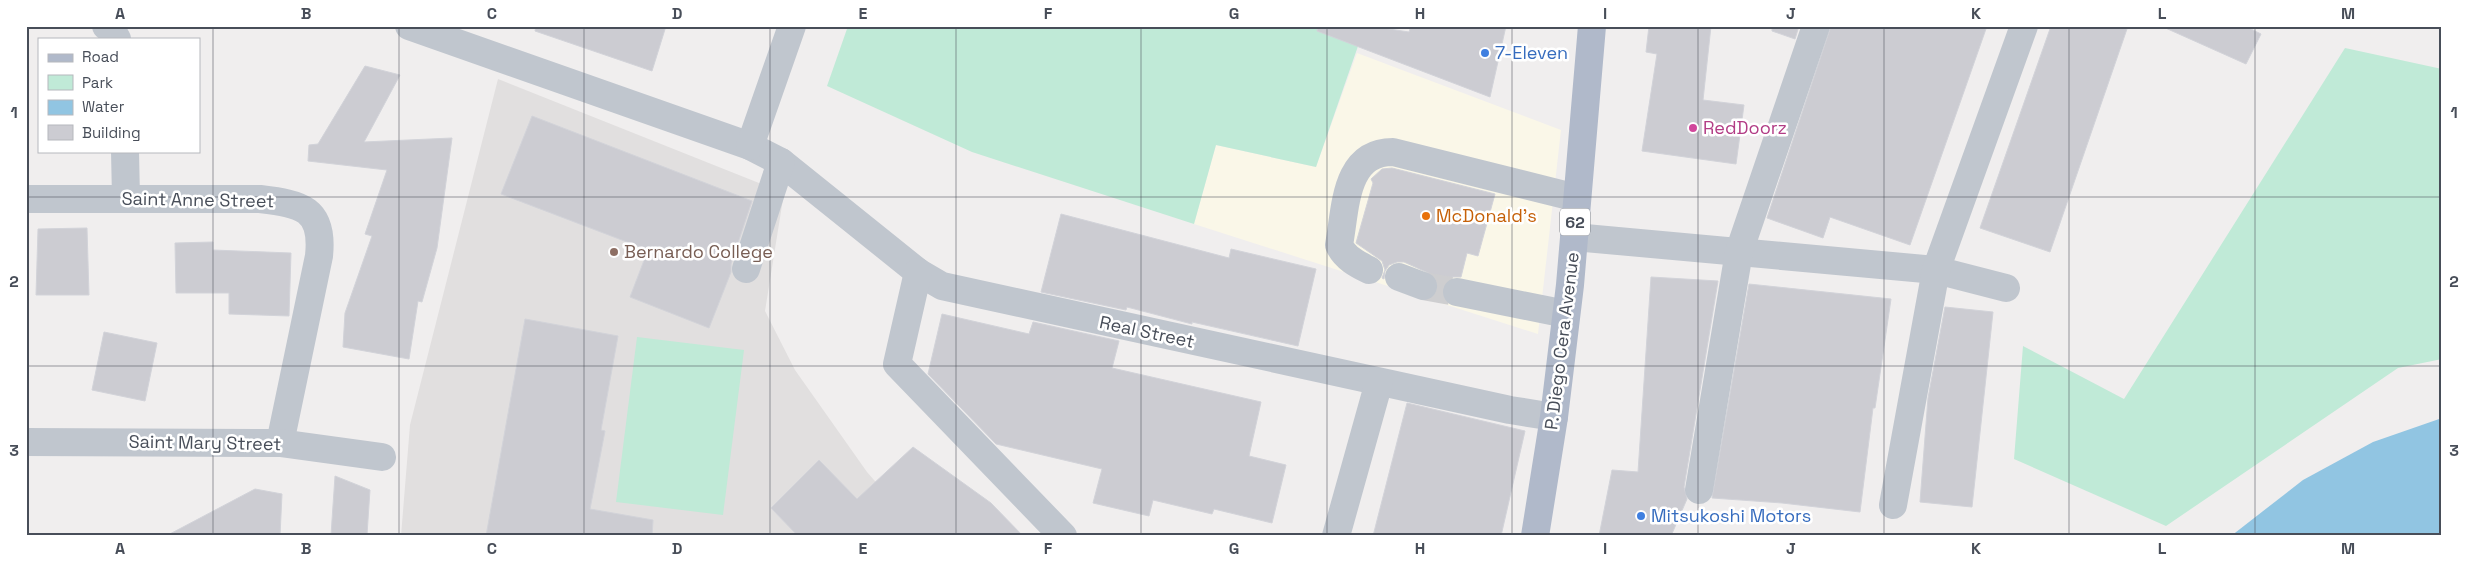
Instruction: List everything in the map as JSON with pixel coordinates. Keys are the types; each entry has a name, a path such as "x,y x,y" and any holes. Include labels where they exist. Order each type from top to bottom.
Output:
{"main road":[{"name":"P. Diego Cera Avenue","path":"1535,536 1554,417 1566,314 1592,26"}],"street":[{"path":"106,26 112,30 116,38"},
{"name":"Real Street","path":"409,26 750,146 781,162 918,272 942,286 1379,382 1510,410 1554,417"},
{"path":"750,146 792,26"},
{"path":"1700,490 1739,252 1816,26"},
{"path":"1893,505 1936,270 2024,26"},
{"path":"125,152 126,198"},
{"path":"1369,270 1357,264 1343,253 1340,245 1352,175 1366,159 1380,152 1393,152 1577,198"},
{"path":"746,268 781,162"},
{"name":"Saint Anne Street","path":"26,199 260,199 291,203 314,217 321,236 319,256 280,443"},
{"path":"1574,237 1936,270 2006,288"},
{"path":"918,272 897,364 1063,536"},
{"path":"1457,292 1566,314"},
{"path":"1336,536 1379,382"},
{"name":"Saint Mary Street","path":"26,442 280,443 382,457"}],"shaded area":[{"path":"1357,53 1561,130 1538,334 1194,224 1216,145 1316,167"},
{"name":"Bernardo College","path":"498,79 784,193 765,311 795,370 867,472 923,536 401,536 410,425"}],"green space":[{"path":"848,26 1365,26 1316,167 1216,145 1194,224 972,152 827,86"},
{"path":"2345,48 2442,69 2442,359 2398,368 2166,526 2014,459 2023,346 2124,399"},
{"path":"637,337 744,350 723,515 616,502"}],"water":[{"path":"2442,418 2442,536 2231,536 2303,480 2373,442"}],"building":[{"path":"536,26 666,26 652,71 535,31"},
{"path":"1318,26 1369,26 1409,32 1411,26 1506,26 1490,97 1317,31"},
{"path":"1649,26 1711,26 1703,100 1744,105 1736,164 1642,151 1657,54 1646,52"},
{"path":"1772,26 1799,26 1795,39 1772,31"},
{"path":"1831,26 1987,26 1910,245 1830,217 1823,238 1767,218"},
{"path":"2051,26 2128,26 2050,252 1980,228"},
{"path":"2161,26 2245,26 2261,34 2246,64"},
{"path":"365,66 400,75 364,142 452,138 437,248 422,302 418,301 409,359 343,347 345,313 372,236 365,234 387,170 308,161 309,145 318,144"},
{"path":"532,116 752,201 731,264 731,272 709,328 630,297 648,250 501,194"},
{"name":"McDonald's","path":"1392,168 1495,194 1478,256 1467,253 1461,277 1452,277 1446,281 1442,294 1437,293 1438,284 1435,276 1404,262 1389,265 1385,271 1384,279 1382,278 1385,270 1382,261 1356,243 1373,183 1371,179 1382,169"},
{"path":"1061,214 1229,258 1231,249 1316,269 1298,346 1192,322 1192,324 1127,307 1126,310 1041,292"},
{"path":"87,228 89,295 36,295 38,229"},
{"path":"213,242 213,250 291,253 289,316 229,314 229,293 176,293 175,243"},
{"path":"1651,277 1718,281 1684,487 1687,499 1671,536 1599,536 1612,470 1638,472"},
{"path":"1749,284 1891,299 1875,408 1873,408 1860,512 1782,503 1712,498"},
{"path":"1945,307 1993,312 1972,507 1920,502 1928,398"},
{"path":"942,314 1029,334 1033,322 1119,341 1112,368 1261,402 1249,456 1286,465 1272,523 1214,509 1212,514 1153,500 1149,516 1093,503 1102,469 996,444 928,374"},
{"path":"525,319 618,336 601,430 605,431 590,509 653,520 652,536 486,536"},
{"path":"104,332 157,343 145,401 92,390"},
{"path":"1407,403 1525,431 1501,536 1373,536"},
{"path":"913,447 991,503 1023,536 798,536 771,508 819,460 857,499"},
{"path":"335,476 370,490 367,535 331,535"},
{"path":"255,489 282,494 280,536 166,536"}],"tunnel":[{"path":"1423,286 1457,292"}],"place":[{"name":"7-Eleven","path":"1485,53"},
{"name":"RedDoorz","path":"1693,128"},
{"name":"McDonald's","path":"1426,216"},
{"name":"Bernardo College","path":"614,252"},
{"name":"Mitsukoshi Motors","path":"1641,516"}]}
